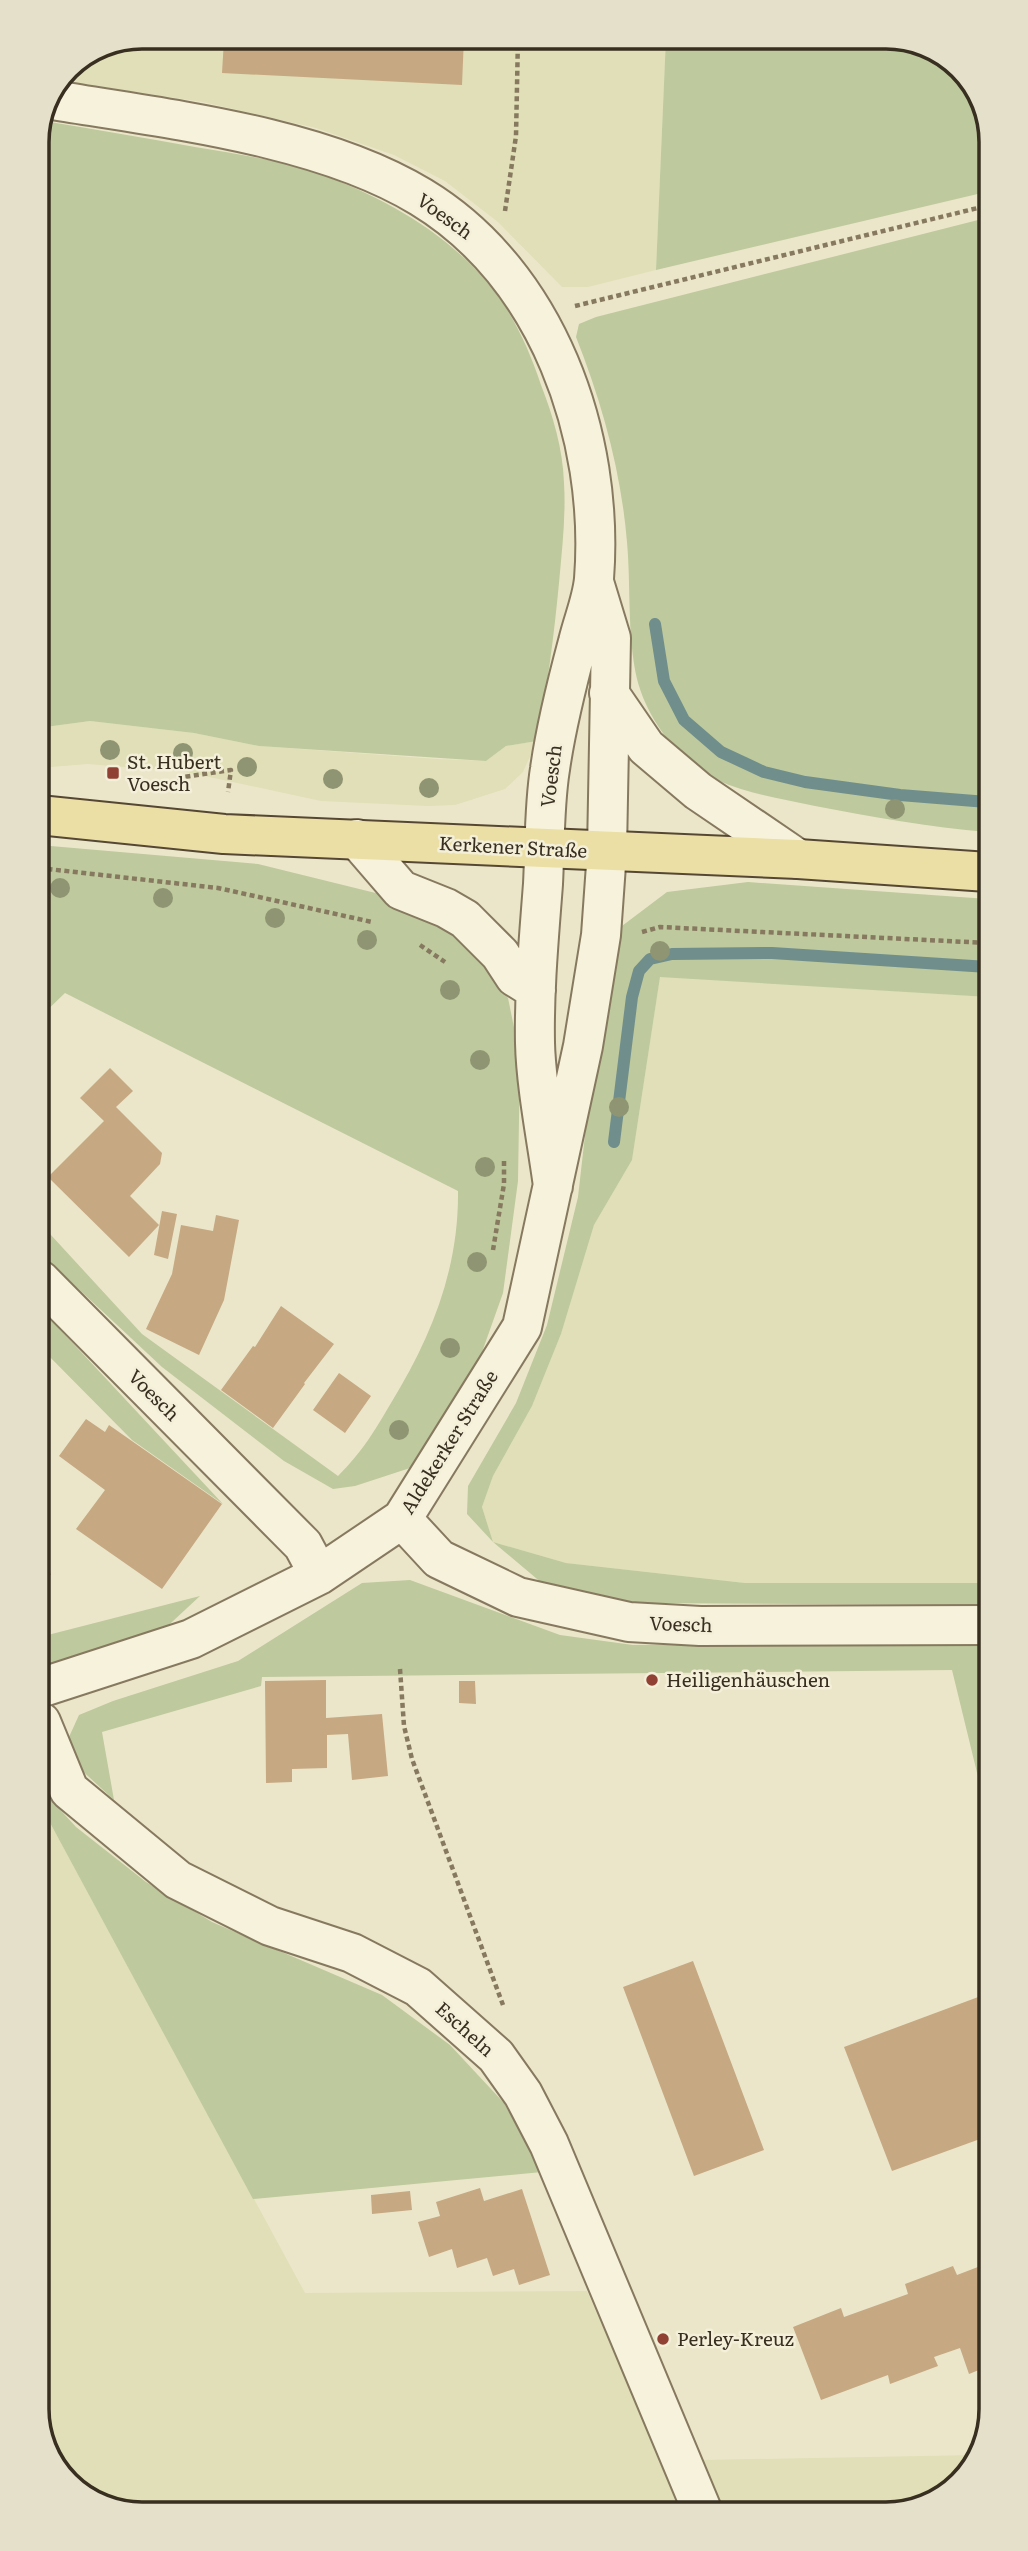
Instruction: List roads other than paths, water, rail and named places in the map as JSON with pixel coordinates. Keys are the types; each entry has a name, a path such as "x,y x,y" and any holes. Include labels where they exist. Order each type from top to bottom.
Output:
{"main road":[{"name":"Kerkener Straße","path":"49,816 224,834 798,859 979,871"}],"street":[{"name":"Voesch","path":"59,101 205,126 291,145 360,167 420,196 467,229 498,261 536,316 565,375 587,452 595,514 594,582 566,685 549,770 535,1046 553,1186"},
{"name":"Voesch","path":"594,582 611,638 607,851"},
{"path":"609,693 646,747 698,791 798,859"},
{"path":"357,839 401,890 424,898 465,919 500,954 515,976 536,990"},
{"name":"Aldekerker Straße","path":"49,1685 191,1639 320,1575 402,1519 522,1326 583,1046 601,935 607,851"},
{"name":"Voesch","path":"49,1289 303,1545 320,1575"},
{"name":"Voesch","path":"402,1519 439,1559 518,1597 629,1622 700,1626 979,1625"},
{"name":"Escheln","path":"49,1741 69,1790 178,1880 270,1926 352,1954 418,1987 496,2056 523,2094 549,2144 699,2502"}],"waterway":[{"path":"655,624 664,681 684,720 721,752 764,772 805,782 900,795 979,801"},
{"path":"614,1142 632,997 639,971 650,959 672,954 772,953 979,966"}],"place":[{"name":"St. Hubert Voesch","path":"113,773"},
{"name":"Heiligenhäuschen","path":"652,1680"},
{"name":"Perley-Kreuz","path":"663,2339"}]}
